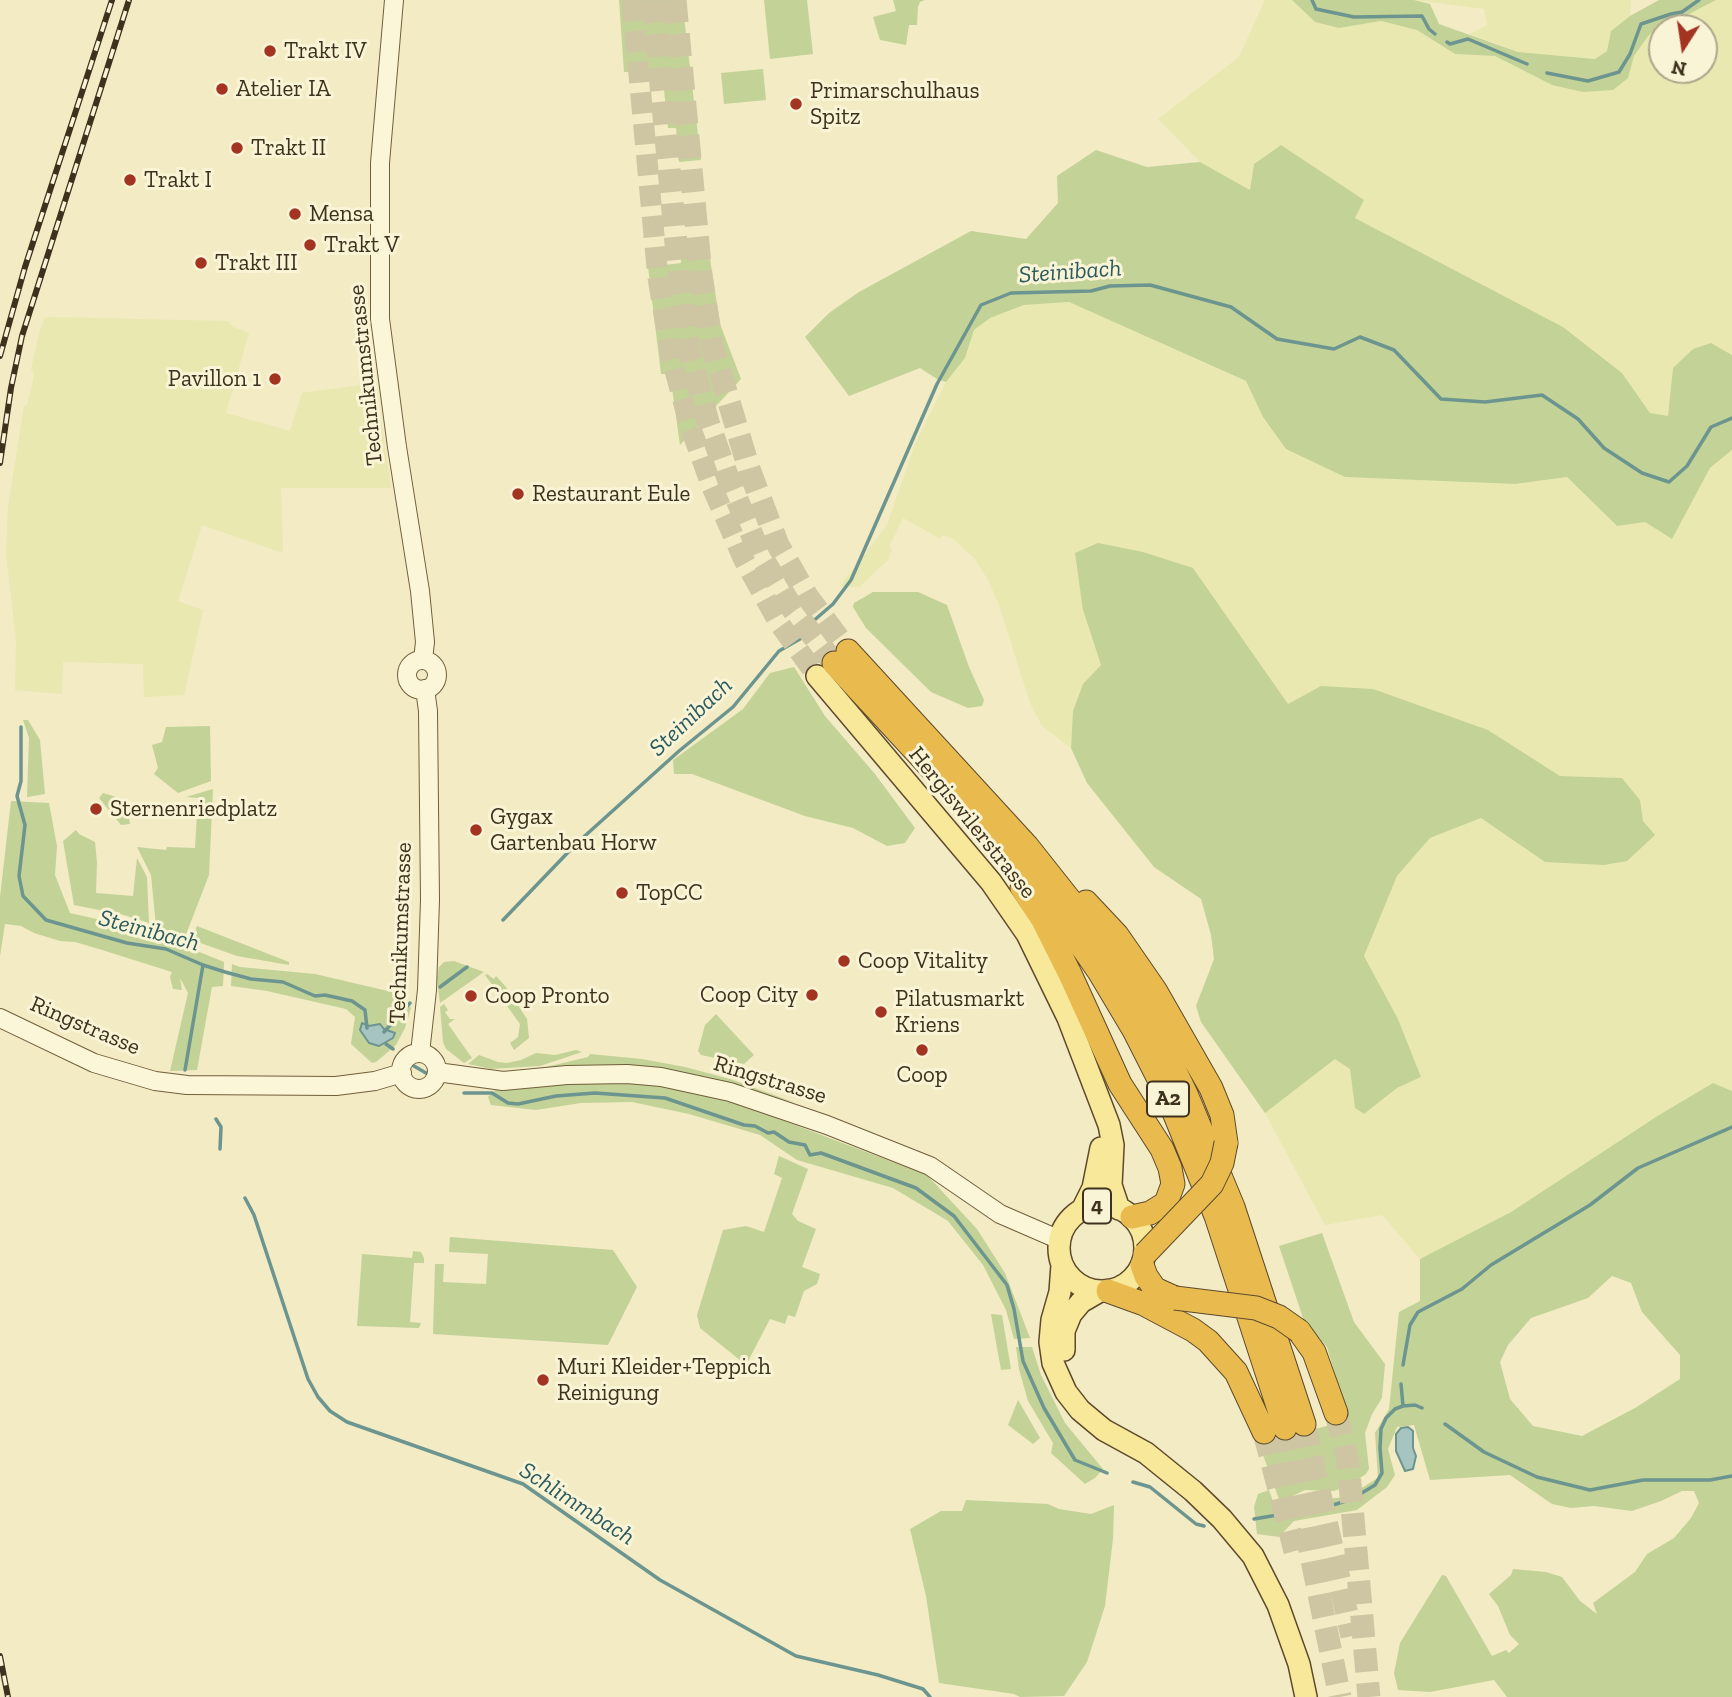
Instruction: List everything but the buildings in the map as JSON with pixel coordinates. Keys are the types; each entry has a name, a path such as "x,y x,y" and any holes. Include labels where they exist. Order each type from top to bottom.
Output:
{"highway":[{"name":"A2","path":"833,663 1018,862 1065,922 1107,985 1161,1084 1216,1216 1284,1428"},
{"name":"A2","path":"833,663 1041,863 1120,970 1158,1036 1186,1094 1234,1207 1284,1428"},
{"path":"972,813 1042,920 1070,974 1115,1074 1167,1158 1173,1184 1169,1198 1163,1206 1144,1216 1126,1213"},
{"path":"1041,863 1106,922 1143,970 1211,1088 1222,1115 1226,1143 1220,1168 1207,1191 1143,1259 1149,1282 1163,1294 1175,1298 1256,1308 1279,1317 1299,1331 1314,1352 1336,1413"},
{"path":"1104,1291 1144,1304 1208,1341 1284,1428"}],"main road":[{"name":"Technikumstrasse","path":"394,0 380,163 380,320 420,591 425,642 423,660 431,663 437,676 433,685 425,690 428,711 430,900 427,990 420,1053"},
{"name":"Hergiswilerstrasse","path":"833,663 1023,928 1068,1018 1098,1093 1112,1139 1111,1185 1126,1213"},
{"name":"Ringstrasse","path":"0,1018 94,1063 155,1081 177,1084 337,1086 374,1081 402,1073"},
{"path":"420,1053 434,1060 437,1072 432,1084 419,1088 408,1084 402,1073 408,1057 420,1053"},
{"name":"Ringstrasse","path":"437,1072 503,1081 592,1074 661,1077 730,1092 793,1112 930,1166 1000,1214 1029,1229 1060,1240"},
{"name":"Hergiswilerstrasse","path":"1082,1210 1093,1188 1100,1160 1098,1093"},
{"name":"4","path":"1075,1394 1065,1356 1065,1328 1076,1307 1104,1291 1125,1284 1133,1278 1143,1259 1144,1238 1126,1213 1101,1206 1082,1210 1066,1225 1060,1240 1060,1292 1051,1326 1050,1348 1058,1376 1075,1394 1133,1436 1146,1453 1193,1491 1240,1540 1259,1566 1278,1605 1296,1654 1306,1697"},
{"path":"1062,1265 1079,1284 1104,1291"}],"green space":[{"path":"619,0 682,0 701,160 679,162 676,128 668,128 662,71 624,72"},
{"path":"764,0 807,0 813,54 770,59"},
{"path":"893,0 925,0 920,2 918,7 917,25 909,25 906,45 880,40 873,17 896,11"},
{"path":"1265,0 1292,0 1315,22 1339,28 1381,21 1417,30 1455,54 1495,56 1552,85 1628,78 1634,56 1648,36 1648,84 1718,84 1718,14 1690,14 1716,0 1732,0 1732,355 1711,343 1673,368 1668,417 1650,413 1622,373 1563,327 1355,218 1363,200 1281,145 1254,164 1251,190 1200,162 1158,119 1239,57"},
{"path":"1292,0 1414,0 1430,4 1439,24 1518,52 1595,59 1607,51 1611,31 1630,16 1659,0 1716,0 1689,14 1648,14 1648,36 1634,56 1628,78 1613,90 1583,92 1552,85 1495,56 1455,54 1417,30 1381,21 1339,28 1315,22"},
{"path":"1414,0 1631,0 1630,16 1611,31 1607,51 1595,59 1518,52 1470,34 1487,25 1484,9"},
{"path":"763,69 766,100 724,104 721,73"},
{"path":"1281,145 1364,200 1355,218 1563,327 1622,373 1650,413 1668,416 1673,368 1693,349 1711,343 1732,355 1732,450 1710,468 1672,539 1645,522 1617,526 1567,477 1515,484 1345,477 1286,449 1263,417 1246,381 1069,302 1024,305 990,318 974,330 965,358 946,382 920,368 849,396 805,337 829,313 859,292 971,231 1026,239 1058,203 1057,176 1096,150 1147,167 1200,162 1250,190 1254,164"},
{"path":"707,239 720,324 741,379 680,445 670,374 661,374 648,267 681,263 680,241"},
{"path":"1069,302 1247,382 1263,417 1345,477 1515,484 1567,477 1616,526 1645,522 1671,539 1710,468 1732,450 1732,1091 1712,1084 1659,1115 1511,1212 1420,1259 1382,1215 1325,1225 1265,1113 1335,1058 1350,1068 1355,1108 1364,1114 1397,1088 1421,1077 1398,1019 1364,956 1397,876 1430,838 1481,818 1545,862 1643,821 1640,800 1622,778 1560,776 1488,730 1321,686 1288,704 1193,568 1083,610 1101,665 1083,684 1073,711 1071,748 1042,726 1030,703 999,605 988,580 975,559 952,538 942,535 941,539 903,518 889,547 892,550 888,560 859,587 840,586 887,525 915,444 946,382 965,358 974,330 990,318 1024,305"},
{"path":"45,317 228,321 233,327 249,333 226,413 290,431 302,393 376,383 391,488 281,488 283,553 202,525 178,601 203,610 184,695 144,697 143,664 63,662 62,694 15,690 16,641 6,552 8,507 24,406 27,405 32,386 34,373 31,369"},
{"path":"1098,543 1143,552 1193,568 1288,704 1321,686 1373,689 1488,730 1560,776 1622,778 1640,800 1643,821 1655,835 1627,861 1604,865 1545,862 1481,818 1430,838 1397,876 1364,956 1398,1019 1421,1077 1397,1088 1364,1114 1355,1108 1350,1069 1335,1059 1265,1113 1201,1022 1196,1006 1214,959 1211,935 1201,899 1154,867 1087,783 1071,748 1073,711 1083,684 1101,665 1083,610 1075,553"},
{"path":"873,592 918,592 947,605 984,700 982,706 968,708 931,692 866,628 853,607 854,603"},
{"path":"794,667 825,716 875,774 915,828 905,843 887,846 853,828 805,816 692,774 674,774 673,760 743,709 770,673"},
{"path":"23,720 28,720 40,740 45,794 27,797 29,738"},
{"path":"210,726 211,781 178,793 154,774 158,768 152,745 162,742 166,727"},
{"path":"213,789 209,875 185,937 156,926 151,875 137,847 166,850 167,847 195,848 198,798 186,797"},
{"path":"103,793 126,800 130,824 121,825 99,798"},
{"path":"11,801 49,803 57,846 55,875 70,913 145,930 224,962 223,986 212,987 197,1070 170,1071 188,993 180,978 182,990 173,989 170,977 172,972 75,942 60,941 21,926 5,924 0,956 0,897"},
{"path":"76,830 95,842 96,893 133,896 137,858 147,877 149,923 74,905 63,841"},
{"path":"197,926 289,962 289,965 237,956 192,940"},
{"path":"454,961 484,972 440,1003 437,978 439,967 444,962"},
{"path":"232,964 315,974 392,992 411,1008 405,1028 396,1045 372,1063 351,1044 355,1017 346,1009 267,991 231,986"},
{"path":"485,975 494,979 496,976 506,987 527,1019 529,1038 514,1050 510,1043 518,1037 520,1024"},
{"path":"444,1004 450,1019 455,1019 448,1024 472,1058 464,1063 446,1049 443,1042 440,1007"},
{"path":"716,1014 754,1055 744,1064 701,1055 698,1051 705,1025"},
{"path":"576,1050 582,1052 540,1066 491,1069 468,1064 479,1055 507,1063 536,1053 555,1055"},
{"path":"590,1054 685,1067 730,1079 796,1103 736,1086 500,1073 533,1070 588,1057"},
{"path":"591,1081 661,1085 737,1103 927,1175 977,1229 1005,1273 1030,1338 1014,1339 1006,1310 983,1265 948,1221 893,1188 797,1160 760,1135 689,1114 632,1102 581,1103 536,1110 491,1105 488,1097 496,1089"},
{"path":"1713,1083 1732,1091 1732,1697 1507,1697 1494,1680 1430,1692 1398,1690 1394,1673 1400,1643 1442,1575 1446,1576 1492,1656 1506,1650 1509,1653 1519,1644 1510,1635 1498,1606 1489,1594 1511,1575 1513,1569 1546,1572 1562,1577 1580,1601 1597,1614 1593,1603 1635,1572 1647,1554 1674,1538 1691,1518 1699,1503 1694,1491 1682,1491 1632,1511 1594,1506 1571,1508 1552,1504 1510,1475 1430,1480 1414,1425 1397,1427 1388,1449 1395,1475 1387,1487 1357,1510 1294,1521 1279,1537 1257,1534 1254,1507 1258,1494 1269,1490 1274,1504 1347,1497 1378,1478 1375,1433 1389,1409 1399,1312 1420,1301 1420,1259 1511,1212","holes":["1612,1276 1631,1283 1642,1312 1680,1355 1680,1379 1635,1408 1582,1436 1533,1426 1510,1399 1500,1362 1508,1345 1531,1318 1588,1298"]},
{"path":"779,1156 808,1169 792,1214 798,1221 816,1229 802,1267 820,1274 817,1284 804,1291 795,1317 788,1315 785,1324 770,1319 746,1365 700,1328 697,1315 723,1230 746,1226 764,1232 782,1178 774,1174"},
{"path":"1322,1233 1354,1322 1385,1364 1382,1398 1365,1433 1369,1469 1366,1474 1350,1485 1334,1491 1305,1490 1280,1502 1259,1444 1349,1420 1327,1347 1304,1321 1279,1246"},
{"path":"450,1237 613,1250 637,1287 608,1345 433,1334 435,1264 444,1264 443,1282 486,1284 488,1254 449,1252"},
{"path":"413,1251 421,1252 424,1258 424,1263 414,1263 410,1322 421,1323 419,1328 357,1326 362,1254 412,1258"},
{"path":"991,1314 1002,1315 1011,1369 1001,1370"},
{"path":"1016,1347 1032,1347 1041,1375 1065,1423 1103,1469 1085,1484 1051,1453 1053,1443 1028,1401"},
{"path":"1018,1400 1040,1438 1033,1444 1008,1425"},
{"path":"966,1500 1048,1504 1059,1509 1091,1514 1114,1505 1105,1606 1087,1662 1064,1696 1020,1697 939,1683 926,1596 910,1529 941,1511 962,1511"}],"water":[{"path":"362,1023 369,1026 380,1024 384,1029 395,1033 393,1038 379,1046 369,1043 360,1030"},
{"path":"1408,1427 1413,1431 1416,1456 1413,1469 1405,1471 1396,1451 1396,1434 1401,1428"}],"waterway":[{"path":"1312,0 1316,9 1354,17 1422,16 1435,34"},
{"path":"1547,73 1588,81 1619,72 1630,54 1641,24 1682,12 1699,0"},
{"path":"1447,42 1450,44 1468,39 1527,64"},
{"name":"Steinibach","path":"503,920 577,843 679,751 733,707 779,651 800,639 811,623 833,604 851,580 937,384 981,305 1011,293 1091,291 1110,286 1150,285 1231,307 1277,339 1334,349 1360,337 1394,350 1441,399 1485,402 1542,395 1578,419 1604,448 1642,473 1669,482 1687,466 1711,427 1732,418"},
{"name":"Steinibach","path":"21,727 21,781 17,796 25,825 19,876 23,896 46,920 127,943 166,949 203,965 251,979 283,982 315,996 325,995 352,1001 365,1010 367,1028"},
{"path":"185,1070 203,965"},
{"name":"Steinibach","path":"440,987 467,967"},
{"name":"Steinibach","path":"384,1032 410,1003"},
{"path":"386,1044 393,1049"},
{"path":"414,1066 426,1073"},
{"path":"464,1093 492,1093 508,1103 518,1104 556,1096 595,1093 665,1098 744,1125 755,1126 768,1133 774,1132 789,1142 805,1145 810,1155 821,1153 916,1188 954,1216 1007,1285 1023,1361 1044,1408 1075,1460 1107,1473"},
{"path":"216,1119 221,1127 220,1149"},
{"path":"1403,1365 1410,1325 1418,1312 1462,1289 1491,1265 1590,1205 1638,1168 1732,1127"},
{"name":"Schlimmbach","path":"245,1198 254,1215 308,1379 330,1411 347,1422 523,1484 660,1580 796,1656 878,1675 923,1689 930,1697"},
{"path":"1401,1384 1403,1406"},
{"path":"1254,1519 1330,1506 1352,1499 1375,1485 1382,1473 1381,1429 1386,1418 1395,1409 1403,1406 1415,1405 1422,1408"},
{"path":"1445,1424 1484,1452 1537,1477 1590,1490 1643,1480 1710,1480 1732,1476"},
{"path":"1133,1482 1150,1487 1196,1524 1204,1526"}],"tunnel":[{"path":"632,0 658,278 671,356 690,426 712,487 744,560 779,623 817,676"},
{"path":"653,0 679,275 689,351 708,422 729,481 761,556 794,611 834,663"},
{"path":"675,0 701,275 712,345 749,469 778,545 807,596 848,651"},
{"path":"1336,1413 1348,1462 1369,1697"},
{"path":"1304,1424 1352,1636"},
{"path":"1285,1428 1340,1697"},
{"path":"1264,1432 1295,1551"}],"railway":[{"path":"0,356 25,267 112,0"},
{"path":"0,463 22,336 129,0"},
{"path":"0,1656 8,1697"}],"place":[{"name":"Trakt IV","path":"270,51"},
{"name":"Atelier IA","path":"222,89"},
{"name":"Primarschulhaus Spitz","path":"796,104"},
{"name":"Trakt II","path":"237,148"},
{"name":"Trakt I","path":"130,180"},
{"name":"Mensa","path":"295,214"},
{"name":"Trakt V","path":"310,245"},
{"name":"Trakt III","path":"201,263"},
{"name":"Pavillon 1","path":"275,379"},
{"name":"Restaurant Eule","path":"518,494"},
{"name":"Sternenriedplatz","path":"96,809"},
{"name":"Gygax Gartenbau Horw","path":"476,830"},
{"name":"TopCC","path":"622,893"},
{"name":"Coop Vitality","path":"844,961"},
{"name":"Coop City","path":"812,995"},
{"name":"Coop Pronto","path":"471,996"},
{"name":"Pilatusmarkt Kriens","path":"881,1012"},
{"name":"Coop","path":"922,1050"},
{"name":"Muri Kleider+Teppich Reinigung","path":"543,1380"}]}
